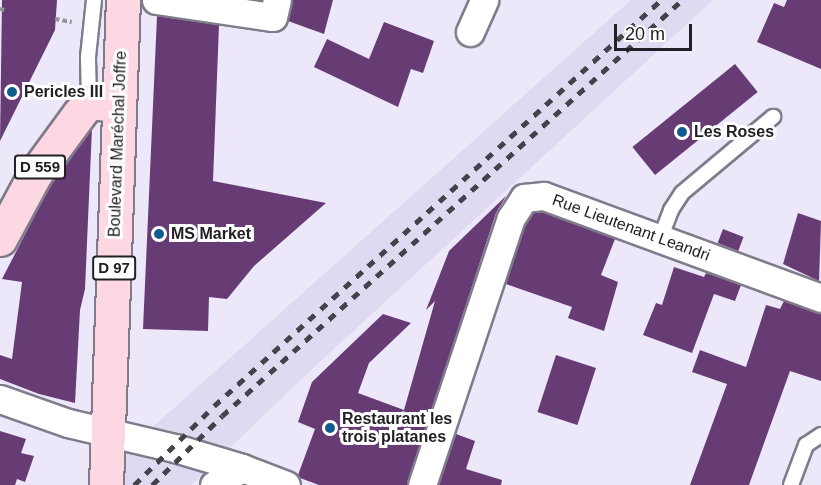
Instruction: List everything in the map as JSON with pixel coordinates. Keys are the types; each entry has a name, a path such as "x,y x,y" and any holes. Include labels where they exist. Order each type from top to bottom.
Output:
{"main road":[{"name":"Boulevard Maréchal Joffre","path":"109,432 104,104 123,0"},
{"name":"D 559","path":"0,239 36,174 104,104"},
{"name":"D 97","path":"106,485 109,432"}],"street":[{"path":"156,0 275,9"},
{"path":"470,32 484,0"},
{"name":"Rue Lieutenant Leandri","path":"422,485 511,219 520,202 529,196 544,196 821,298"},
{"path":"0,399 68,423 242,468 286,485"},
{"path":"214,485 242,468"}],"lane":[{"path":"94,0 88,57 104,104"},
{"path":"660,238 671,210 682,193 773,117"},
{"path":"791,485 806,445 821,435"}],"shaded area":[{"path":"631,0 713,0 311,370 191,485 117,485 119,457"}],"building":[{"name":"Pericles III","path":"2,0 57,0 55,30 0,141"},
{"path":"292,0 333,0 324,34 288,21"},
{"path":"787,0 821,0 821,69 757,42 774,3 784,7"},
{"path":"157,16 219,25 213,181 326,203 254,266 227,299 209,297 208,331 143,329"},
{"path":"384,22 434,41 423,73 411,69 398,107 314,67 327,39 369,59"},
{"name":"Les Roses","path":"735,64 758,92 655,175 632,147"},
{"path":"92,128 85,289 80,310 75,403 39,394 0,379 0,355 12,359 22,282 2,279 51,184"},
{"path":"506,196 496,213 407,485 319,485 300,478 298,475 315,429 298,422 312,382 383,314 411,323 369,363 358,393 404,410 435,301 426,310 449,251"},
{"path":"542,212 615,239 601,275 618,282 604,331 568,318 572,307 506,284 525,225 533,213"},
{"path":"798,213 821,221 819,281 783,264"},
{"path":"723,229 744,237 738,251 718,243"},
{"path":"674,267 704,277 706,273 741,285 735,301 714,294 692,353 643,335 656,303 662,305"},
{"path":"784,301 821,313 821,381 790,371 749,485 690,485 727,384 692,372 700,350 746,367 766,305 780,309"},
{"path":"556,355 596,368 577,425 537,412"},
{"path":"0,431 26,439 21,453 34,456 25,482 17,479 15,485 0,485"},
{"path":"456,434 475,441 466,469 502,480 501,485 439,485"}],"railway":[{"path":"134,485 214,406 661,0"},
{"path":"152,485 222,416 682,0"}],"place":[{"name":"Pericles III","path":"12,92"},
{"name":"Les Roses","path":"682,132"},
{"name":"MS Market","path":"159,234"},
{"name":"Restaurant les trois platanes","path":"330,428"}]}
